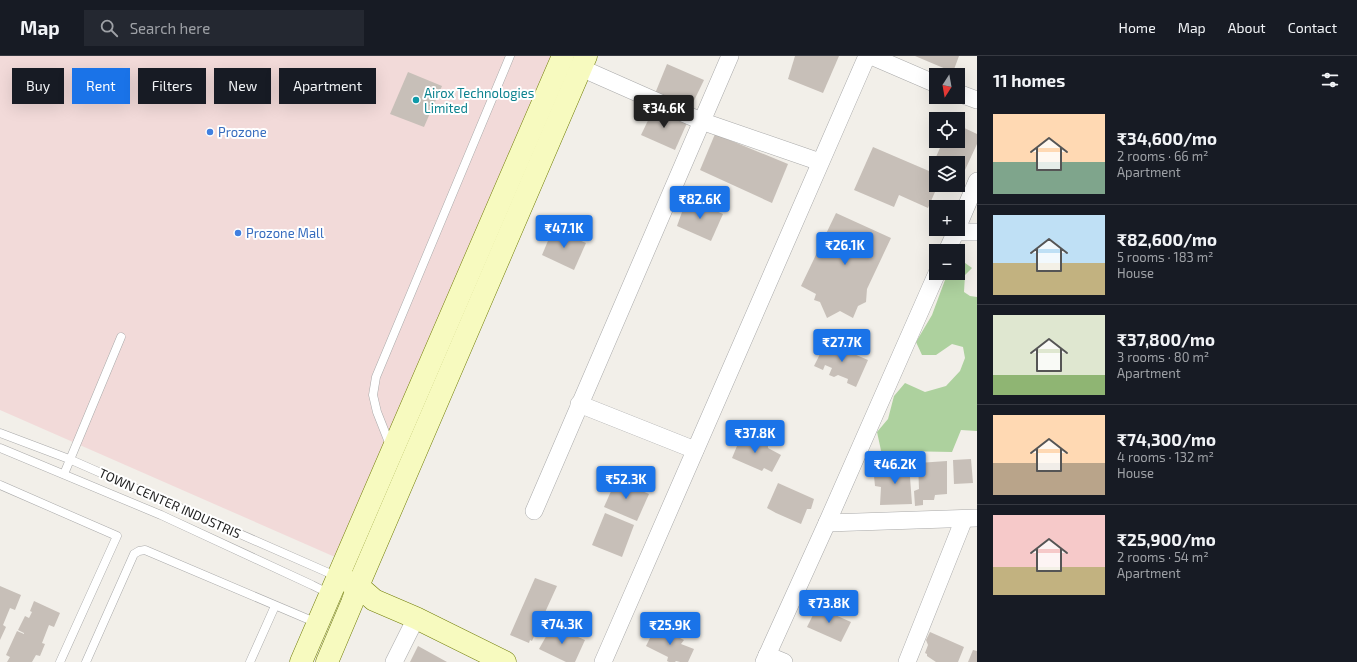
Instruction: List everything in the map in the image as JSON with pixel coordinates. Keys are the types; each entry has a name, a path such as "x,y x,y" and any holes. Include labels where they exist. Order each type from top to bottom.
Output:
{"street":[{"path":"300,662 393,451 563,56"},
{"path":"534,511 730,56"},
{"path":"603,662 867,56"},
{"path":"871,56 929,81"},
{"path":"327,662 583,62 701,121 820,162"},
{"path":"965,96 977,100"},
{"path":"965,210 977,181"},
{"path":"965,230 977,232"},
{"path":"784,662 766,658 934,280"},
{"path":"579,404 695,450"},
{"path":"827,523 971,519 908,662"},
{"path":"334,586 374,600 416,618 505,662"},
{"path":"394,662 416,618"}],"lane":[{"path":"393,451 377,412 373,395 376,377 510,56"},
{"path":"64,474 121,337"},
{"name":"TOWN CENTER INDUSTRIS","path":"0,433 69,459 244,536 334,586"},
{"path":"10,438 2,449 161,515 238,550 334,586"},
{"path":"0,485 117,536 60,662"},
{"path":"238,550 244,536"},
{"path":"86,662 134,554 139,551 145,550 318,623"},
{"path":"250,662 275,606"}],"shaded area":[{"name":"Prozone Mall","path":"0,56 552,56 335,557 0,410"}],"green space":[{"path":"965,263 972,268 965,275"},
{"path":"945,280 965,280 964,292 970,296 977,297 977,431 961,430 952,452 901,451 882,455 877,432 888,419 894,396 905,383 925,392 946,386 960,371 965,358 963,347 952,344 936,355 922,355 916,342 932,315"}],"building":[{"path":"795,56 839,56 823,93 788,79"},
{"path":"915,56 959,56 954,68 944,68"},
{"path":"667,64 704,80 689,111 654,96"},
{"name":"Airox Technologies Limited","path":"408,72 442,86 424,127 390,114"},
{"path":"654,108 687,123 675,150 641,135"},
{"path":"965,128 977,134 977,144 965,170 965,156 936,156 940,148 965,148"},
{"path":"715,134 788,164 772,203 700,170"},
{"path":"873,147 929,171 929,192 935,192 931,200 929,200 928,208 899,195 894,207 854,190"},
{"path":"687,198 723,214 711,241 677,226"},
{"path":"836,213 891,238 867,289 866,302 858,306 853,318 840,311 827,318 820,302 814,300 816,294 801,286"},
{"path":"553,229 586,243 574,270 542,255"},
{"path":"826,342 868,360 856,387 847,383 848,379 838,375 834,377 829,375 832,368 825,365 823,370 814,366"},
{"path":"735,434 751,441 753,438 768,445 768,448 781,455 772,472 764,468 762,471 732,458 737,446 731,441"},
{"path":"971,459 973,483 954,484 953,460"},
{"path":"947,461 947,494 935,495 934,500 923,500 923,505 915,506 914,491 919,489 918,463"},
{"path":"892,464 892,470 901,470 901,464 909,464 912,504 880,505 881,487 875,486 874,476 881,476 881,465"},
{"path":"616,480 649,494 637,521 604,507"},
{"path":"778,483 814,499 811,509 807,509 801,524 767,508"},
{"path":"605,513 634,525 622,557 592,545"},
{"path":"535,578 557,586 532,641 530,640 529,643 510,635"},
{"path":"0,586 21,595 15,610 10,608 3,625 6,627 0,640"},
{"path":"34,601 60,613 54,627 49,625 42,643 45,644 40,656 36,655 32,662 7,662 10,657 6,655 17,631 24,634 18,630 25,616 29,618"},
{"path":"817,607 851,622 841,642 807,627"},
{"path":"552,626 585,640 575,662 566,662 539,649"},
{"path":"656,626 684,640 681,644 694,649 688,662 669,662 667,661 668,657 646,646"},
{"path":"930,632 964,647 958,662 936,662 927,656 925,653 928,645 926,640"},
{"path":"418,646 447,662 410,662"},
{"path":"973,650 977,651 977,662 968,662"}],"place":[{"name":"Airox Technologies Limited","path":"416,100"},
{"name":"Prozone","path":"210,132"},
{"name":"Prozone Mall","path":"238,233"}]}
